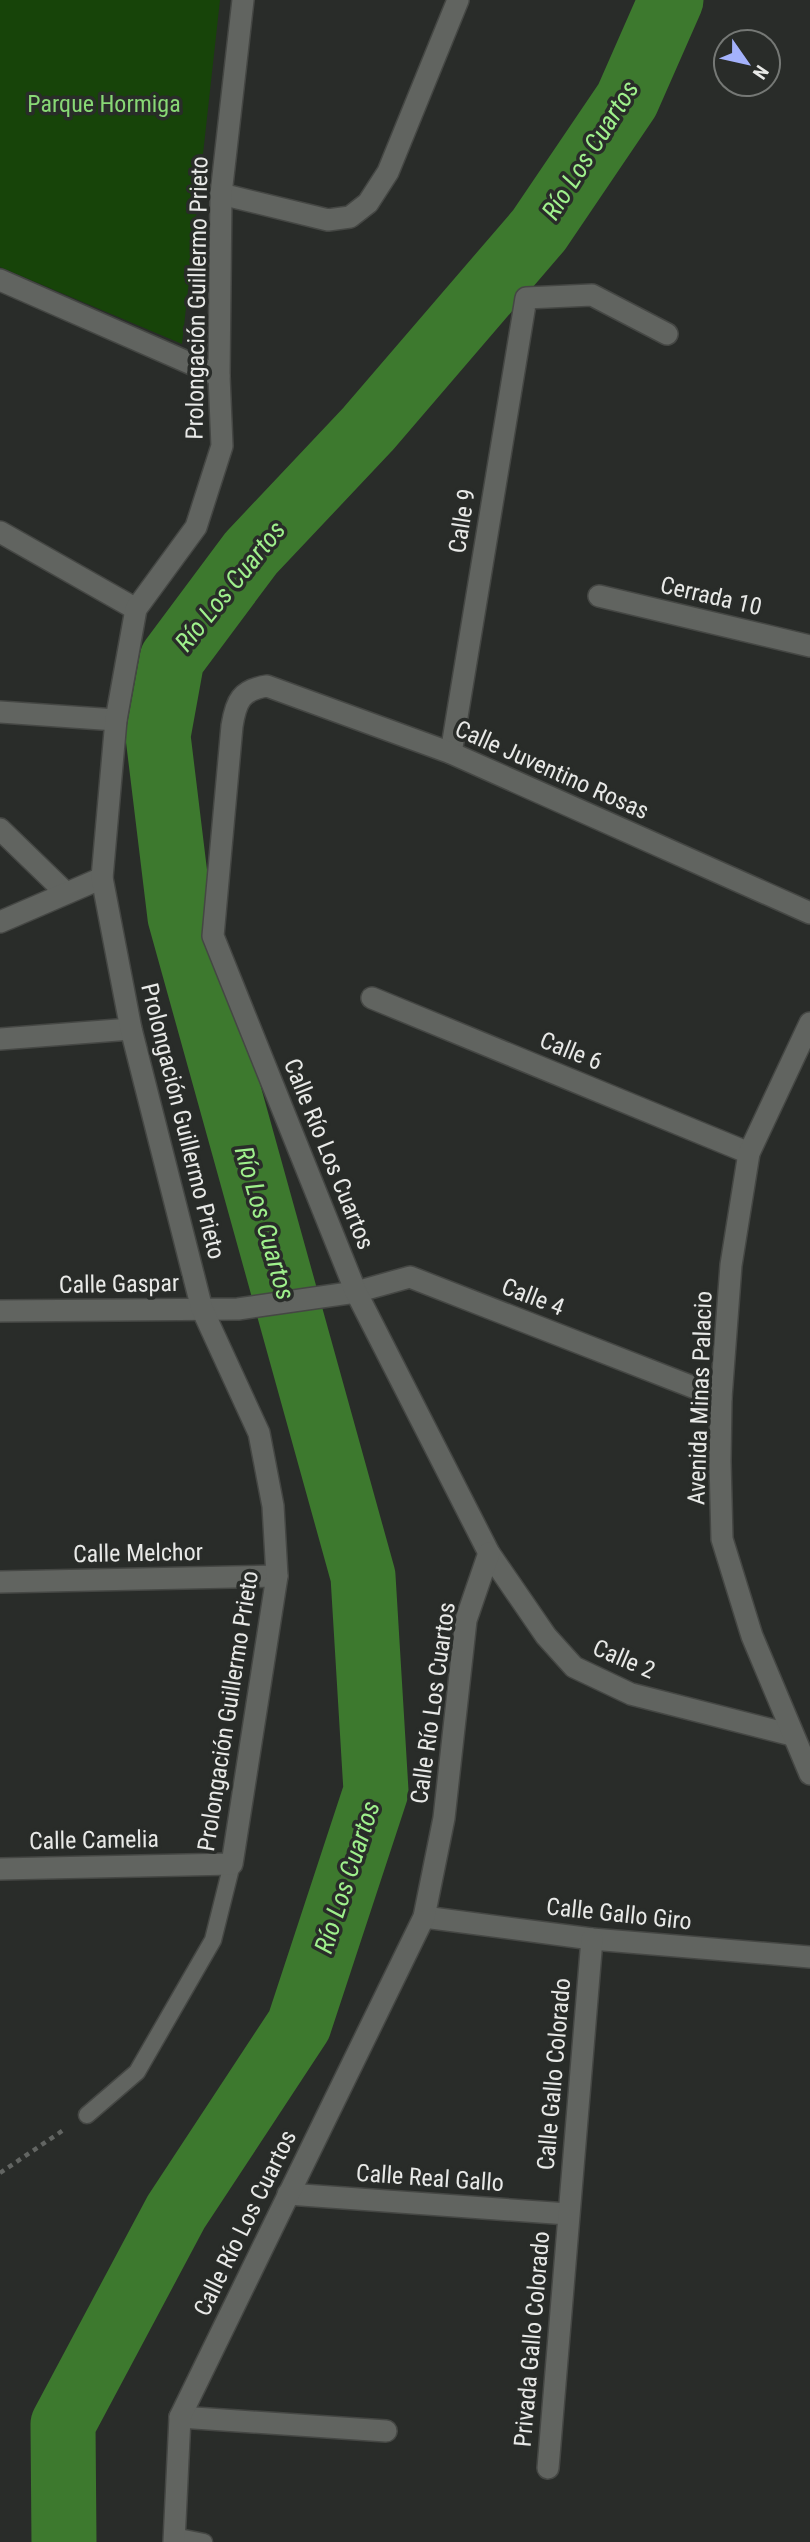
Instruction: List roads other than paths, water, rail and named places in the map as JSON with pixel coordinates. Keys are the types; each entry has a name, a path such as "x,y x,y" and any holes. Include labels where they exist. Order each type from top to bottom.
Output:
{"street":[{"name":"Prolongación Guillermo Prieto","path":"232,1864 277,1576 273,1506 259,1433 202,1309 131,1029 102,878 117,720 136,609 196,527 222,446 219,376 221,194 243,0"},
{"path":"221,194 328,219 350,218 368,203 388,172 458,0"},
{"path":"0,280 219,376"},
{"name":"Calle 9","path":"450,753 526,298 592,295 667,334"},
{"path":"0,531 136,609"},
{"name":"Cerrada 10","path":"599,596 810,646"},
{"name":"Calle Juventino Rosas","path":"267,686 450,753 810,913"},
{"name":"Calle Río Los Cuartos","path":"174,2539 180,2417 424,1917 444,1818 466,1620 489,1553 356,1292 213,936 236,704 251,689 267,686"},
{"path":"0,712 117,720"},
{"path":"0,830 65,893"},
{"path":"0,922 102,878"},
{"name":"Calle 6","path":"372,998 749,1153"},
{"name":"Avenida Minas Palacio","path":"810,1023 749,1153 732,1265 721,1398 722,1539 752,1636 810,1774"},
{"path":"0,1039 131,1029"},
{"name":"Calle 4","path":"322,1296 356,1292 410,1277 721,1398"},
{"name":"Calle Gaspar","path":"0,1311 238,1309 322,1296"},
{"name":"Calle 2","path":"489,1553 546,1636 574,1667 631,1694 792,1735"},
{"name":"Calle Melchor","path":"0,1582 277,1576"},
{"name":"Calle Camelia","path":"0,1869 232,1864"},
{"name":"Calle Gallo Giro","path":"424,1917 592,1939 810,1957"},
{"name":"Calle Gallo Colorado","path":"568,2214 592,1939"},
{"name":"Calle Real Gallo","path":"288,2194 568,2214"},
{"name":"Privada Gallo Colorado","path":"548,2468 568,2214"},
{"path":"180,2417 386,2431"}],"lane":[{"name":"Prolongación Guillermo Prieto","path":"86,2115 136,2073 213,1940 232,1864"},
{"path":"174,2539 204,2542"}],"waterway":[{"name":"Río Los Cuartos","path":"64,2542 63,2424 176,2212 299,2025 376,1791 363,1576 180,917 158,736 172,659 251,553 368,429 539,230 627,100 671,0"}],"park label":[{"name":"Parque Hormiga","path":"104,104"}]}
